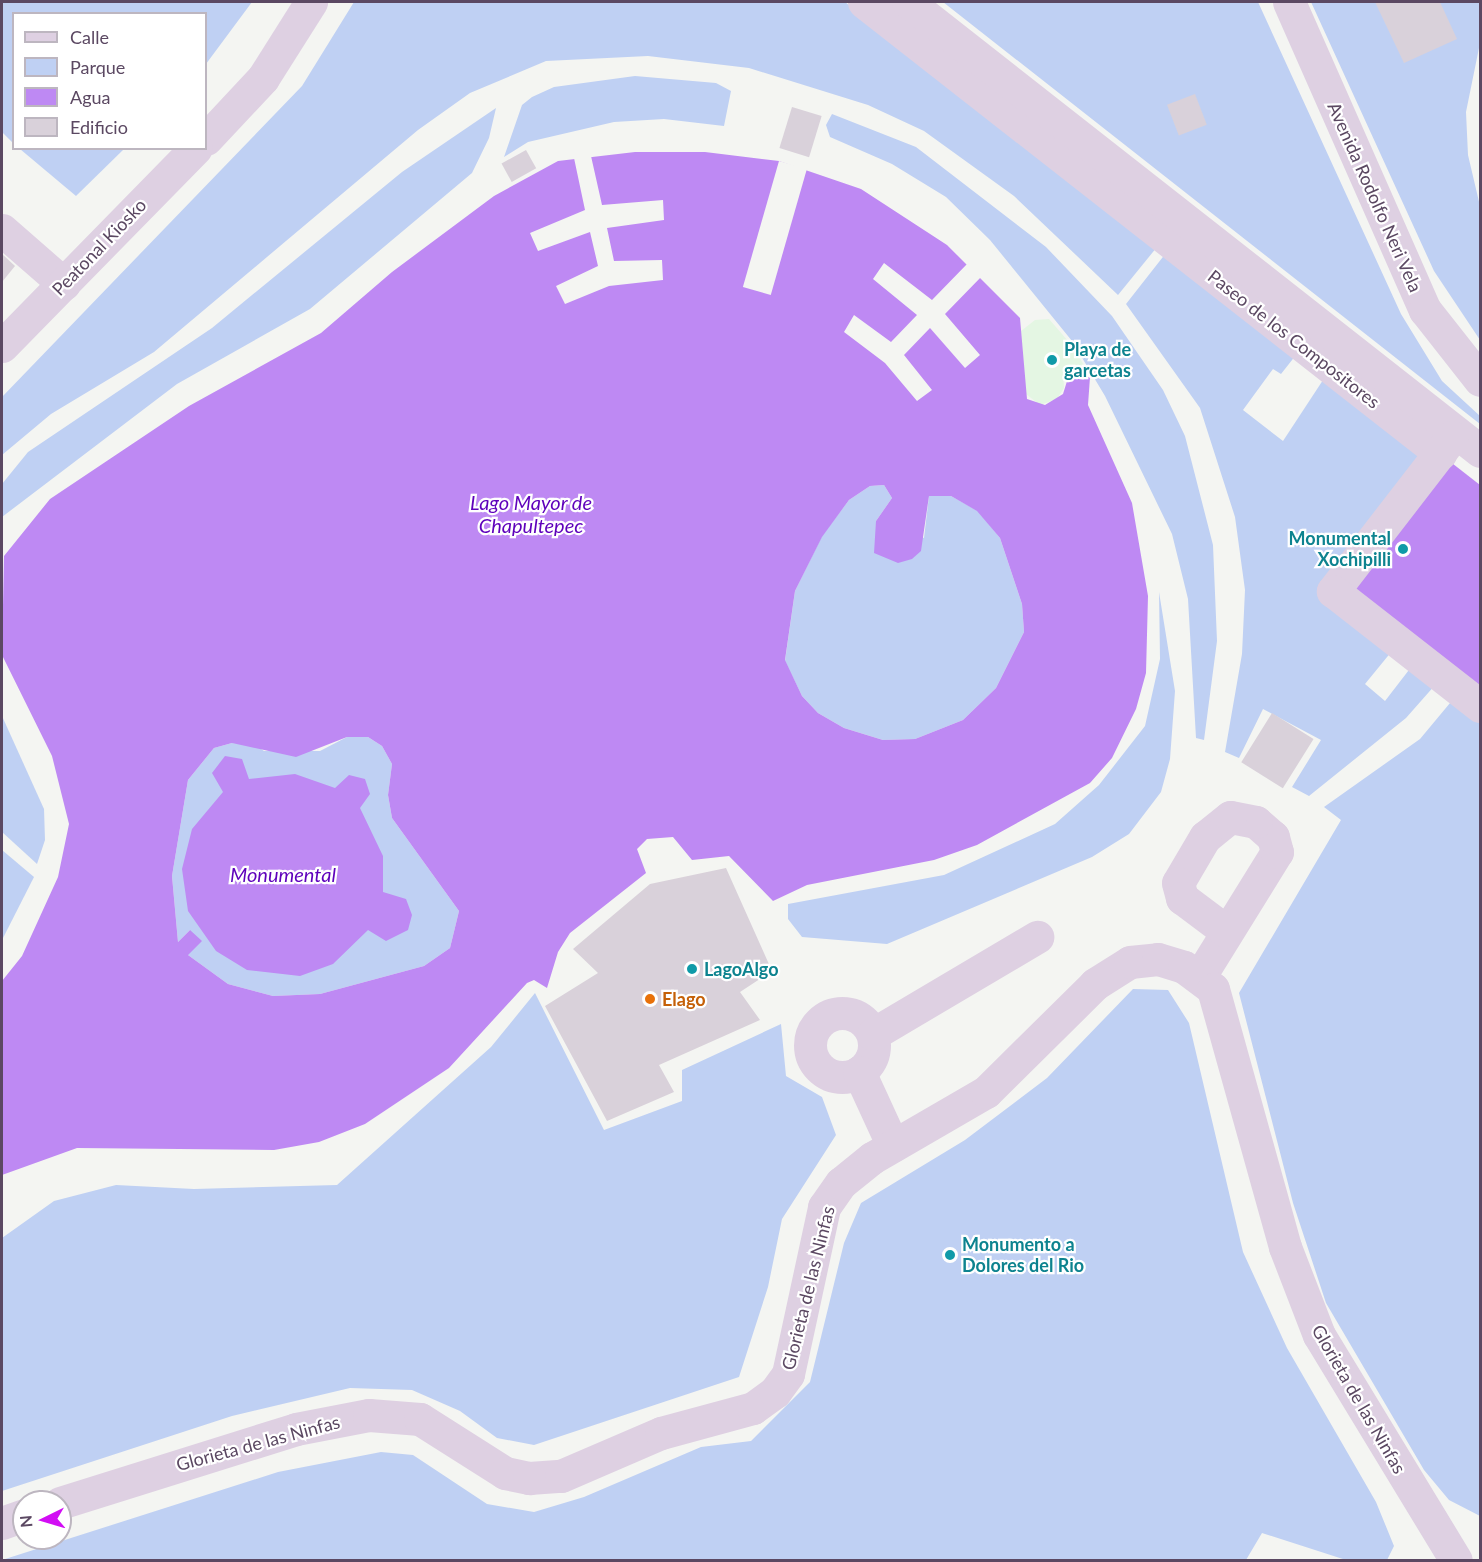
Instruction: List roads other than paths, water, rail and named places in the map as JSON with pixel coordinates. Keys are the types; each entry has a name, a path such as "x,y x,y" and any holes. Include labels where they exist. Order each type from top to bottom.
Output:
{"street":[{"path":"207,138 263,78 311,2"},
{"name":"Paseo de los Compositores","path":"864,2 1459,445"},
{"name":"Paseo de los Compositores","path":"908,2 1459,445"},
{"name":"Avenida Rodolfo Neri Vela","path":"1288,2 1425,310 1480,380"},
{"name":"Peatonal Kiosko","path":"2,346 194,150"},
{"path":"2,230 64,284"},
{"path":"1459,445 1333,591 1480,706"},
{"path":"1200,976 1226,931"},
{"path":"873,1034 1037,937"},
{"name":"Glorieta de las Ninfas","path":"72,1499 296,1430 369,1415 420,1419 505,1473 529,1478 561,1476 661,1433 753,1408 775,1392 788,1374 825,1207 841,1183 893,1146 986,1092 1095,984 1130,962 1158,959 1200,976 1213,989 1228,1034 1285,1247 1319,1335 1456,1560"},
{"path":"844,1013 864,1020 873,1034 874,1055 859,1072 825,1073 812,1059 809,1041 825,1018 844,1013"},
{"path":"859,1072 893,1146"},
{"path":"1468,1560 1480,1558"}],"water":[{"name":"Lago Mayor de Chapultepec","path":"635,152 705,152 779,161 861,189 947,245 1020,318 1027,399 1045,405 1063,394 1068,378 1090,377 1088,405 1132,503 1148,596 1146,673 1136,709 1112,758 1090,783 977,845 934,860 807,885 773,901 729,856 692,860 673,837 647,839 637,849 646,873 570,933 558,952 547,988 534,980 527,983 449,1068 365,1124 319,1142 274,1150 77,1148 2,1175 2,981 22,956 58,877 69,824 52,756 2,655 4,556 50,499 189,406 321,333 392,272 494,196 558,161","holes":["884,485 892,498 876,521 874,553 898,563 912,559 921,551 929,496 951,496 977,511 1000,538 1022,604 1024,632 996,688 963,720 915,739 883,740 844,728 818,713 802,696 785,660 795,591 822,537 849,500 870,486","347,737 368,737 382,746 392,764 388,795 392,818 459,911 450,948 424,966 320,994 273,996 228,984 188,955 202,941 190,930 178,942 172,876 188,780 214,748 232,743 296,757"]},
{"path":"1448,460 1480,485 1480,692 1348,589"},
{"name":"Monumental","path":"225,756 242,759 249,779 295,774 335,788 349,775 365,779 370,794 360,808 383,856 383,892 406,899 412,915 408,930 386,941 368,930 333,964 300,976 247,970 216,951 188,911 182,869 192,829 223,792 212,773"}],"place":[{"name":"Playa de garcetas","path":"1052,360"},
{"name":"Monumental Xochipilli","path":"1403,549"},
{"name":"LagoAlgo","path":"692,969"},
{"name":"Elago","path":"650,999"},
{"name":"Monumento a Dolores del Rio","path":"950,1255"}]}
